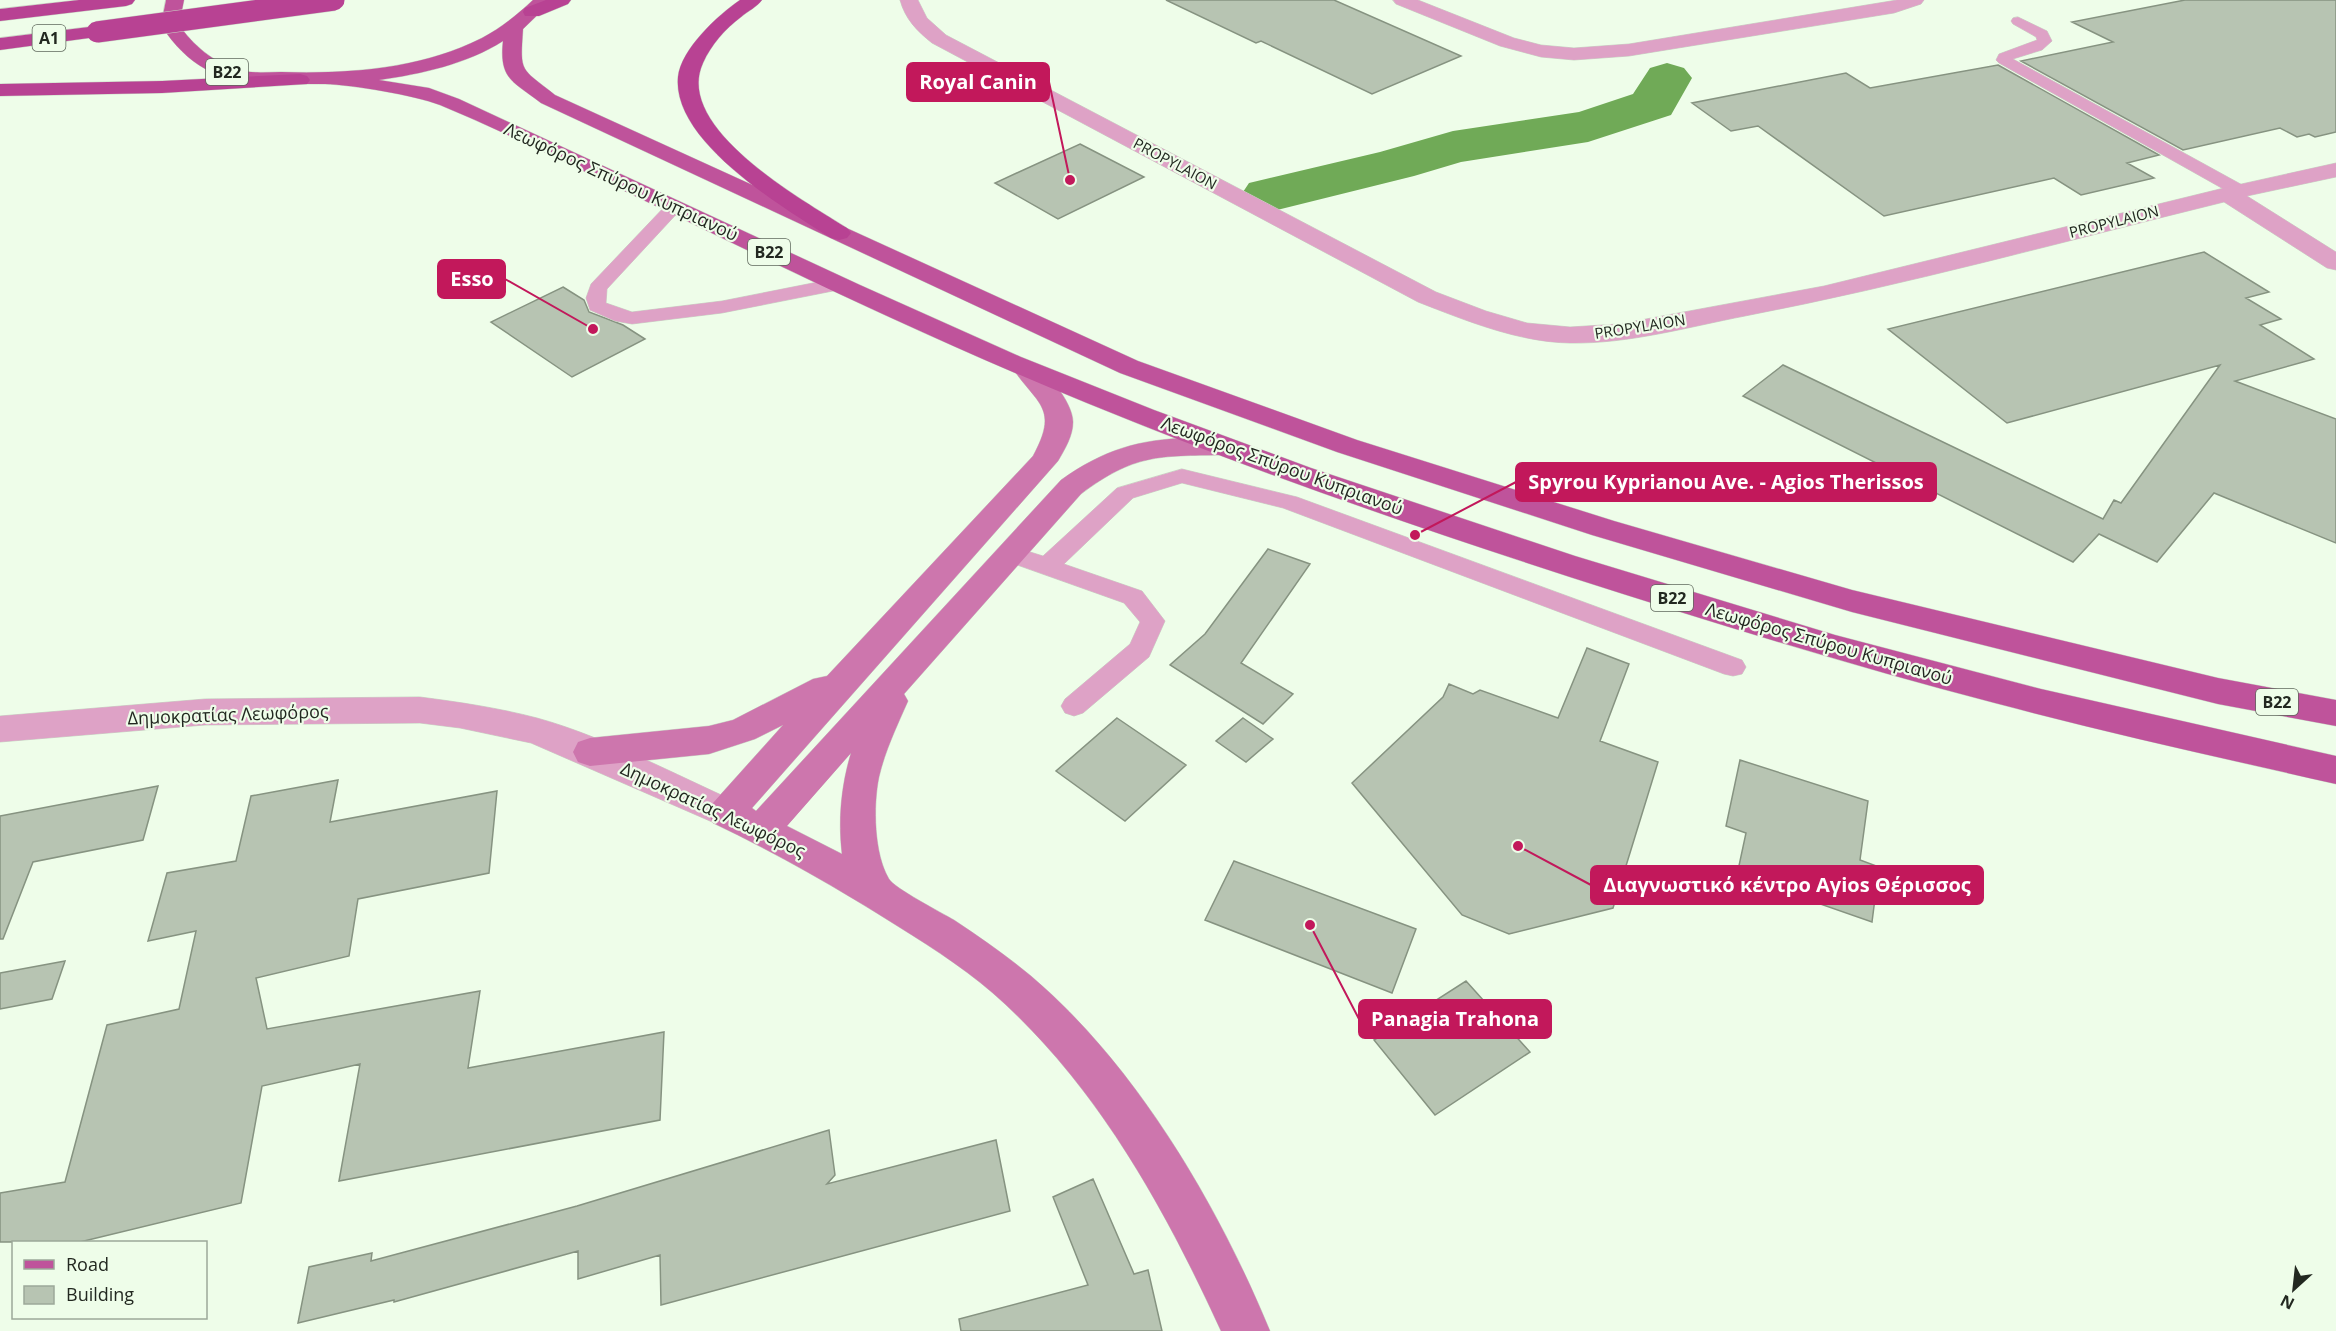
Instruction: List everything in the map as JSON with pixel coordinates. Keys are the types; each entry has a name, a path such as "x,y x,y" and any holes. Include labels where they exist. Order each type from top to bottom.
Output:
{"highway":[{"name":"A1","path":"0,15 126,0"},
{"name":"A1","path":"0,44 334,0"},
{"path":"538,6 562,0"},
{"path":"753,0 719,25 699,51 688,78 692,101 701,119 718,142 752,176 839,233"},
{"path":"0,90 162,87 300,80"}],"main road":[{"name":"B22","path":"175,0 170,26 180,42 203,61 237,76 300,80 335,79 394,72 447,58 472,49 514,27 538,6"},
{"name":"B22","path":"514,27 511,63 517,75 548,99 1129,367 1358,450 1603,528 1852,601 2218,691 2336,713"},
{"name":"Λεωφόρος Σπύρου Κυπριανού","path":"335,79 429,94 503,126 838,284 1026,369 1222,446 1410,513 1633,586 1783,632 1946,678 2183,736 2336,770"},
{"path":"726,813 846,677 1044,461 1057,440 1060,423 1057,408 1051,396 1026,369"},
{"path":"762,829 1071,487 1093,469 1117,457 1140,450 1164,447 1222,446"},
{"path":"875,892 861,855 858,833 861,779 871,746 903,674"},
{"path":"590,752 709,740 751,726 846,677"},
{"name":"Δημοκρατίας Λεωφόρος","path":"726,813 762,829 875,892 971,952 1034,1004 1091,1065 1159,1162 1221,1277 1246,1331"}],"street":[{"name":"PROPYLAION","path":"909,0 912,13 939,39 1427,297 1501,324 1548,333 1570,335 1618,332 1824,293 2336,170"},
{"path":"1402,0 1514,44 1541,51 1574,53 1652,46 1894,7 1915,0"},
{"path":"2241,191 2336,238"},
{"path":"2241,191 2336,263"},
{"name":"Δημοκρατίας Λεωφόρος","path":"0,729 205,712 420,710 494,721 536,731 590,752 726,813"}],"lane":[{"path":"2018,21 2042,34 2045,41 2040,46 2009,54 2004,57 2004,60 2241,191"},
{"path":"674,207 632,255 598,288 597,306 622,317 632,318 722,307 838,284"},
{"path":"1047,566 1125,493 1182,476 1289,502 1733,667"},
{"path":"1011,554 1133,597 1153,621 1140,650 1074,706"}],"building":[{"path":"1166,0 1334,0 1461,56 1372,94 1261,41 1256,43"},
{"path":"2185,0 2336,0 2336,132 2315,137 2309,134 2297,137 2280,128 2183,150 2021,61 2113,42 2072,22"},
{"path":"1998,65 2159,155 2127,163 2154,178 2081,195 2054,178 1884,216 1758,126 1731,131 1692,103 1846,73 1870,88"},
{"path":"1080,144 1144,177 1058,219 995,183"},
{"path":"2204,252 2269,292 2246,298 2281,319 2260,325 2314,359 2235,381 2336,419 2336,543 2214,493 2157,562 2099,534 2073,562 1743,396 1783,365 2103,519 2114,500 2121,503 2220,365 2007,423 1888,329"},
{"path":"563,287 584,300 589,312 623,325 645,339 572,377 491,322"},
{"path":"1268,549 1310,564 1241,663 1293,694 1263,724 1170,665 1205,634"},
{"path":"1587,648 1629,664 1600,741 1658,762 1613,908 1509,934 1462,915 1352,783 1443,697 1449,684 1473,694 1480,690 1558,718"},
{"path":"1117,718 1186,765 1125,821 1056,771"},
{"path":"1243,718 1273,739 1246,762 1216,741"},
{"path":"1740,760 1868,801 1860,860 1879,867 1872,922 1737,875 1746,833 1726,826"},
{"path":"338,780 330,822 497,791 489,873 358,899 349,956 256,978 267,1029 480,991 468,1068 664,1032 660,1120 339,1181 360,1064 262,1086 241,1203 84,1241 0,1242 0,1193 65,1182 107,1025 179,1009 196,931 148,941 167,873 236,861 251,796"},
{"path":"158,786 143,840 33,862 3,939 0,939 0,816"},
{"path":"1234,861 1416,929 1392,993 1205,920"},
{"path":"65,961 52,999 0,1009 0,973"},
{"path":"1466,981 1530,1052 1435,1115 1374,1040"},
{"path":"829,1130 835,1175 827,1184 996,1140 1010,1211 661,1305 660,1255 578,1279 578,1251 394,1302 394,1300 298,1323 309,1267 372,1253 371,1261 577,1206"},
{"path":"1093,1179 1134,1274 1148,1270 1162,1331 961,1331 959,1319 1088,1285 1053,1197"}],"waterway":[{"path":"1269,195 1395,165 1453,147 1588,126 1653,104 1667,78"}],"place":[{"name":"Royal Canin","path":"1070,180"},
{"name":"Esso","path":"593,329"},
{"name":"Spyrou Kyprianou Ave. - Agios Therissos","path":"1415,535"},
{"name":"Διαγνωστικό κέντρο Αγios Θέρισσος","path":"1518,846"},
{"name":"Panagia Trahona","path":"1310,925"}]}
